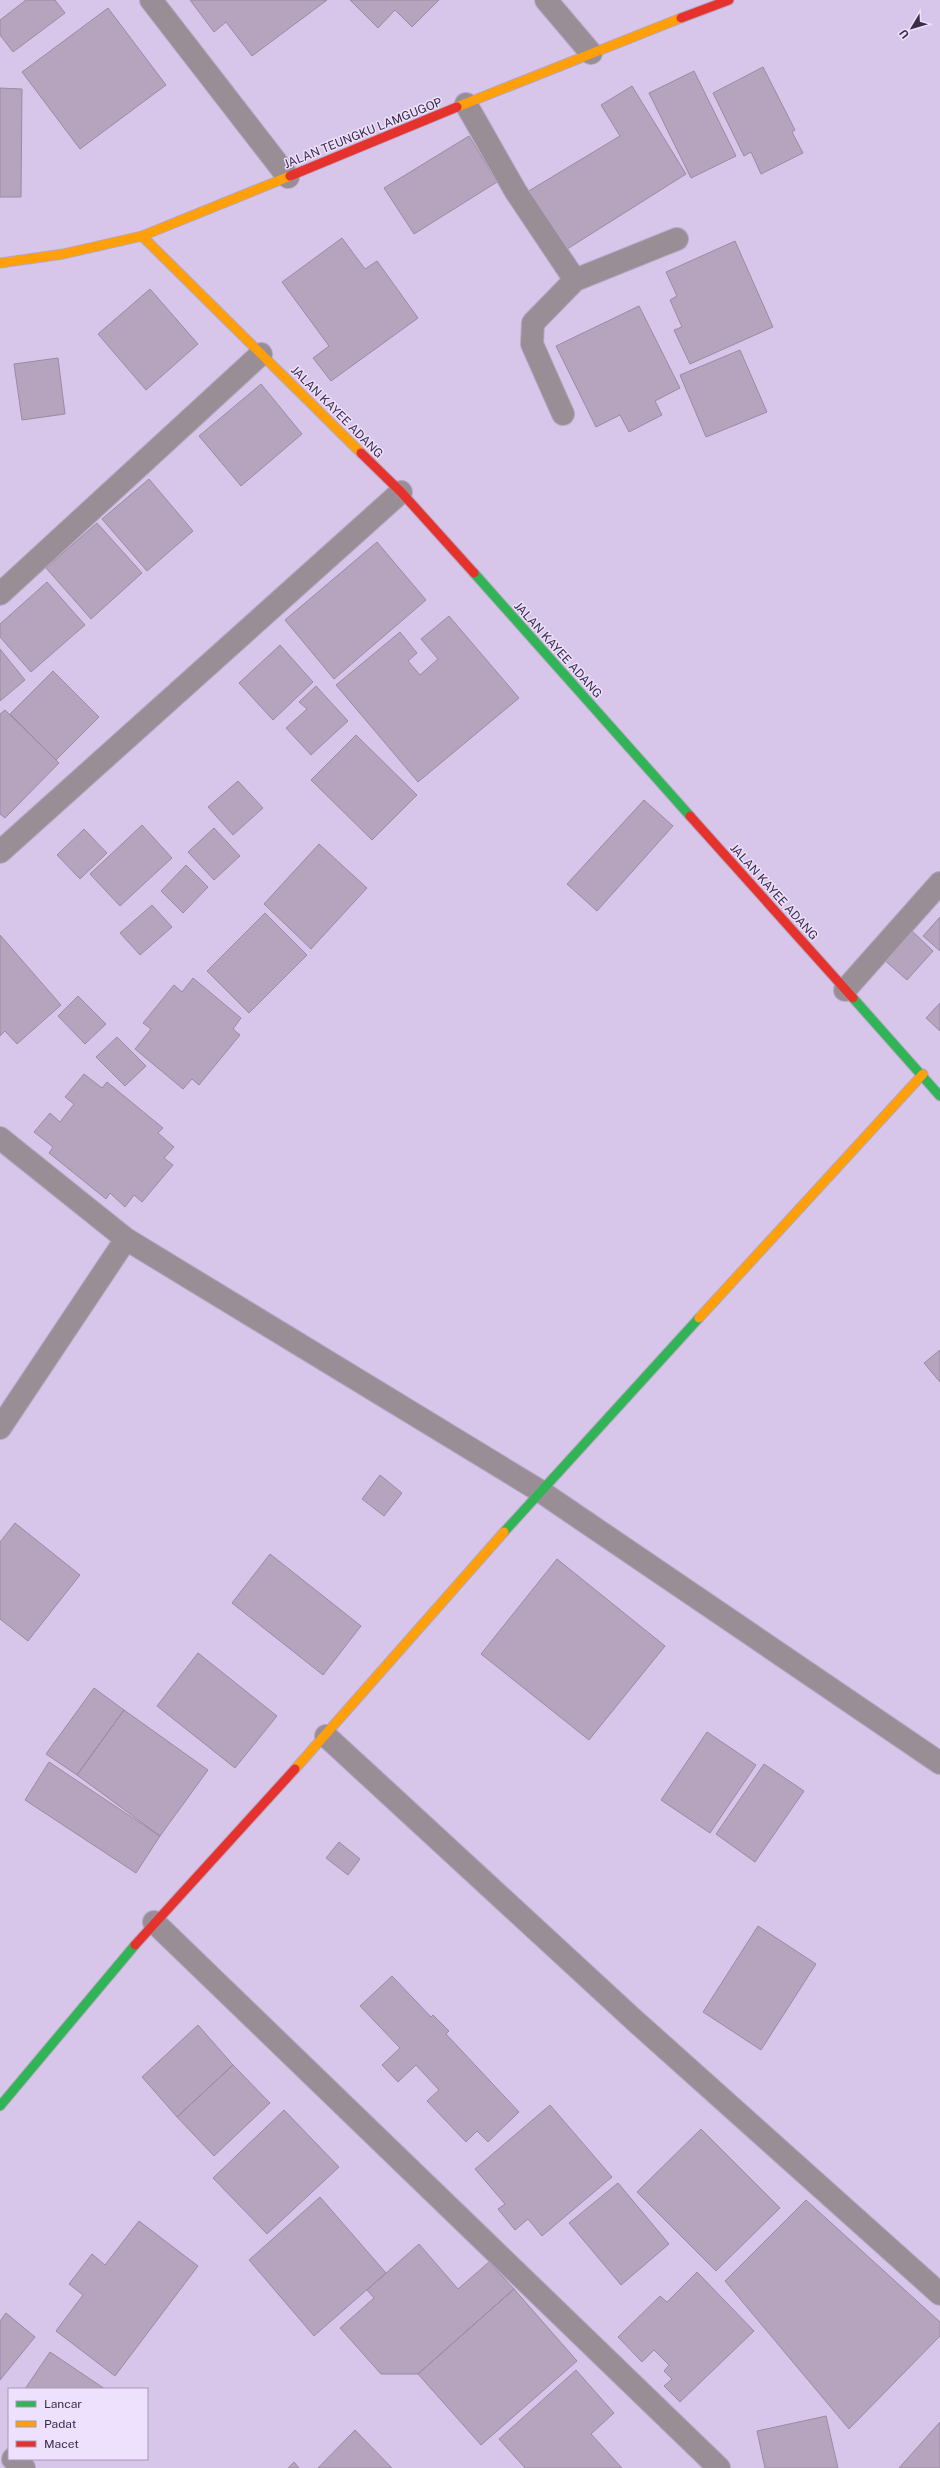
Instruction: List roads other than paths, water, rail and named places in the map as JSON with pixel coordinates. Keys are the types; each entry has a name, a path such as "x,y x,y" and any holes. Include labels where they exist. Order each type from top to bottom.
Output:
{"street":[{"path":"151,0 288,177"},
{"path":"546,0 592,53"},
{"name":"JALAN TEUNGKU LAMGUGOP","path":"0,263 63,254 142,236 592,53 729,0"},
{"path":"466,104 516,192 575,280"},
{"name":"JALAN KAYEE ADANG","path":"142,236 401,492 845,990 923,1074 940,1096"},
{"path":"563,414 532,344 533,323 575,280 677,239"},
{"path":"0,594 261,354"},
{"path":"0,852 401,492"},
{"path":"845,990 940,882"},
{"path":"0,2106 154,1922 326,1736 540,1491 923,1074"},
{"path":"0,1138 126,1239 540,1491 940,1763"},
{"path":"0,1428 126,1239"},
{"path":"326,1736 633,2019 940,2294"},
{"path":"154,1922 719,2468"},
{"path":"0,2449 8,2455"},
{"path":"14,2460 24,2468"}]}
